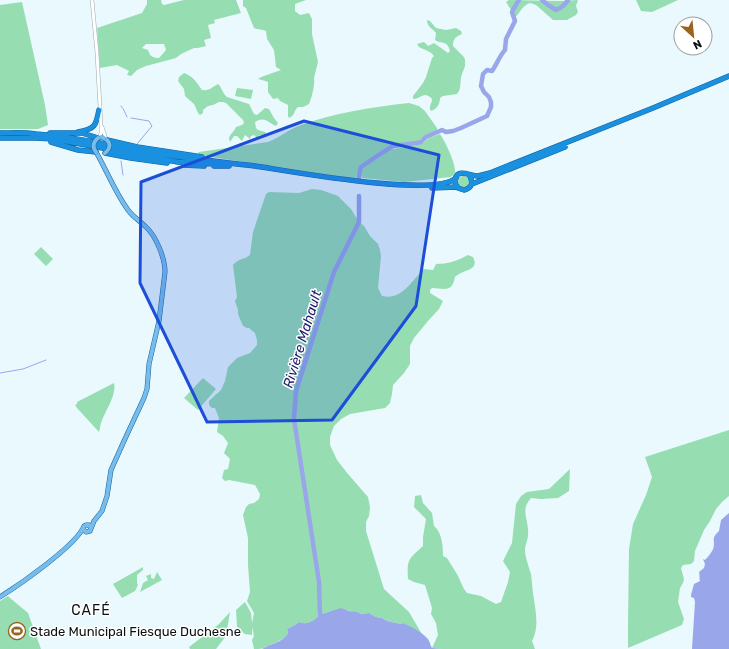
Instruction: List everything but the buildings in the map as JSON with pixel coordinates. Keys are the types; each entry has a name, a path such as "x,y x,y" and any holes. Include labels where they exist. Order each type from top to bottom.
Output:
{"highway":[{"path":"0,133 36,134 68,138 175,156 371,184 424,188 456,187 464,190 470,188 472,184 660,108 729,77"},
{"path":"0,138 54,139 178,162 229,164 382,184 432,185 450,182 462,173 476,176 501,169 729,77"},
{"path":"71,133 89,130 92,128 96,123 99,110"},
{"path":"36,134 71,133 83,134 98,138"},
{"path":"0,138 46,141 78,150 96,152"},
{"path":"106,139 137,147 195,155 224,161 229,164"},
{"path":"105,153 187,166 229,164"},
{"path":"469,175 472,184"},
{"path":"456,178 456,187"}],"main road":[{"path":"0,597 53,558 85,531 84,526 89,527 100,514 104,504 111,470 142,406 146,394 149,364 159,322 166,272 165,265 163,256 153,235 148,228 128,211 96,152 93,144 98,138 106,139 110,147 103,156 102,162"},
{"path":"96,152 100,154 105,153"}],"street":[{"path":"92,0 101,124 101,133 98,138"},
{"path":"101,124 106,139"}],"highlighted area":[{"path":"304,121 439,155 416,306 332,420 207,422 140,283 141,182"}],"green space":[{"path":"147,0 161,0 162,4 164,5 184,0 236,0 241,13 214,20 215,23 208,25 211,38 204,40 206,46 194,48 176,58 146,66 137,70 131,76 127,75 129,71 117,65 100,68 97,28 142,13 147,4","holes":["146,44 164,44 166,50 159,58 153,57 148,50 142,48"]},
{"path":"243,0 306,0 295,4 295,11 300,15 309,13 312,19 312,34 318,62 309,104 303,107 298,107 289,118 288,105 280,101 278,98 273,99 268,92 268,82 258,79 281,70 276,67 274,50 267,39 266,31 254,28 246,8 243,6"},
{"path":"509,0 578,0 576,6 578,12 576,15 567,20 553,20 536,5 530,3 525,6 514,18 511,17 511,10 506,2"},
{"path":"636,0 678,0 652,12 641,11"},
{"path":"22,2 45,105 48,125 38,129 0,129 0,5"},
{"path":"427,20 430,21 436,28 446,30 456,28 461,31 462,34 455,38 453,46 465,59 465,66 461,77 459,91 457,94 443,96 440,98 438,106 431,111 430,106 432,99 429,96 425,95 413,99 413,96 426,77 434,56 433,54 419,47 417,44 424,42 428,46 434,43 448,53 450,51 446,44 435,40 436,33 429,26"},
{"path":"184,73 192,78 202,90 209,89 218,84 227,97 249,104 254,114 257,115 265,108 269,109 278,123 276,126 266,120 258,120 255,122 256,128 265,132 267,137 261,135 258,136 259,139 254,135 251,136 250,139 245,135 242,141 237,136 234,136 230,142 230,135 236,127 244,123 243,120 226,103 223,102 208,106 200,115 194,104 185,96 184,89 178,81 179,77"},
{"path":"237,88 253,90 251,99 235,96"},
{"path":"409,103 419,106 425,111 437,130 418,141 391,145 382,150 359,167 356,179 199,155 198,153 268,142 297,127 327,117"},
{"path":"440,134 454,164 455,172 451,177 404,182 362,178 362,169 383,153 393,149 418,145 429,138"},
{"path":"461,176 465,176 469,182 465,188 461,188 457,184 457,180"},
{"path":"312,189 321,190 338,196 351,209 359,222 378,244 381,256 378,288 382,296 389,297 401,293 424,269 433,270 436,264 452,262 468,255 473,257 475,264 472,268 455,277 454,282 450,287 445,289 432,288 430,290 430,293 443,301 439,309 414,338 410,346 410,364 393,385 390,403 385,408 350,414 341,419 334,426 330,437 330,445 337,460 368,497 370,507 369,516 366,522 366,531 384,589 409,612 423,636 402,623 387,621 369,613 361,614 348,610 339,610 320,614 308,623 299,622 287,629 288,633 280,640 264,648 254,649 252,627 252,635 245,634 237,627 236,610 245,602 251,613 252,623 254,613 247,601 250,592 248,538 243,515 246,507 259,499 260,494 255,485 229,480 225,481 222,478 224,470 228,469 230,459 224,453 228,443 223,436 217,432 219,418 215,408 212,408 209,405 209,401 221,390 225,381 228,367 237,358 250,353 257,345 255,333 249,328 243,326 238,314 235,301 237,297 233,265 237,261 250,255 253,232 266,194 269,192 299,193"},
{"path":"41,247 53,259 46,266 34,254"},
{"path":"203,378 216,389 198,410 184,398"},
{"path":"114,383 114,393 101,423 99,432 75,405 77,402"},
{"path":"729,430 729,496 716,509 704,530 695,551 694,561 691,564 683,565 681,568 684,579 680,588 678,602 684,619 682,625 628,648 629,549 633,524 652,477 645,457"},
{"path":"570,469 569,491 558,498 531,498 525,509 528,533 525,553 531,574 536,617 536,629 532,641 535,649 432,648 438,635 436,623 431,614 432,608 425,585 408,579 408,563 411,557 423,546 426,519 414,507 415,496 421,495 423,503 432,513 434,526 439,532 442,540 443,556 447,558 467,593 481,596 496,604 501,602 510,572 503,561 512,543 516,504 521,496 527,492 549,489"},
{"path":"143,567 143,570 137,575 138,585 135,591 122,598 113,584"},
{"path":"157,572 162,580 140,592 143,583 148,580 146,576 151,574 151,578 154,579"},
{"name":"Stade Municipal Fiesque Duchesne","path":"8,596 28,613 41,649 0,649 0,601"},
{"path":"230,612 226,636 216,649 190,649 189,647 219,624"}],"water":[{"path":"729,513 729,649 692,649 695,602 691,595 694,584 700,581 699,572 704,568 705,564 703,559 705,560 713,549 714,538 719,531 721,520"},
{"path":"341,608 361,614 369,613 387,621 405,624 426,637 432,648 442,649 262,649 282,639 288,633 287,629 299,622 308,623 320,614"}],"waterway":[{"name":"Rivière Mahault","path":"359,178 361,167 393,146 421,142 426,137 442,130 446,132 453,131 487,116 491,107 491,102 481,86 483,74 487,70 492,71 505,50 506,39 515,21 512,12 519,0"},
{"name":"Rivière Mahault","path":"542,0 556,10 563,6 568,0"},
{"path":"121,106 127,117"},
{"path":"131,118 149,121 152,126 137,144"},
{"path":"121,161 123,175"},
{"name":"Rivière Mahault","path":"320,614 319,582 294,419 296,391 334,272 359,222 359,196"},
{"path":"0,373 23,369 46,360"}],"place":[{"name":"Stade Municipal Fiesque Duchesne","path":"17,631"}],"district":[{"name":"CAFÉ","path":"91,610"}]}
